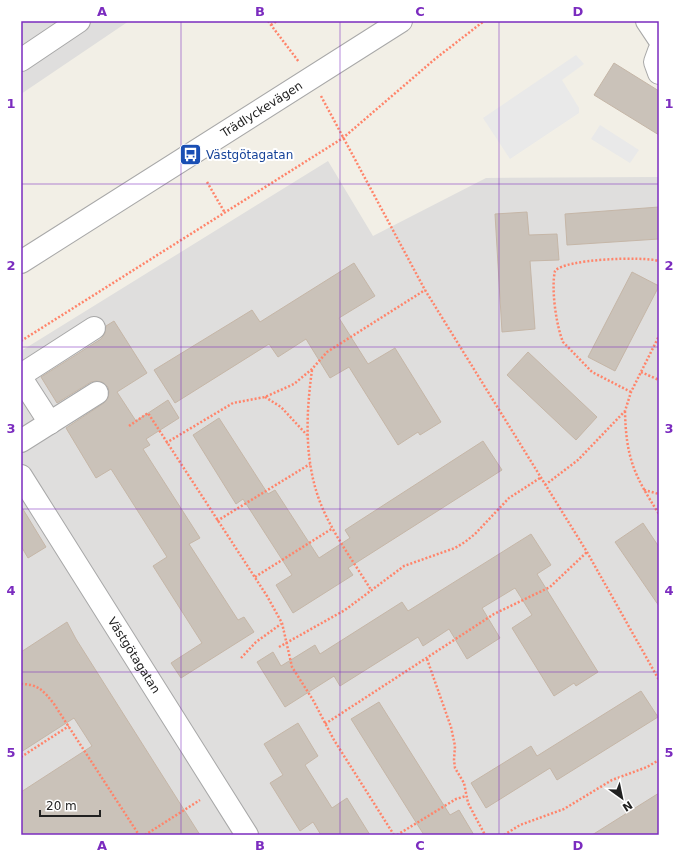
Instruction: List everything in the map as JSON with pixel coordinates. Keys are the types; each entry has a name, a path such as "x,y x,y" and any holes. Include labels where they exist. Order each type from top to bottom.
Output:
{"street":[{"path":"21,60 79,21"},
{"name":"Trädlyckevägen","path":"21,262 401,21"},
{"path":"647,21 659,39"},
{"path":"659,51 655,62 659,73"},
{"path":"21,375 94,328"},
{"path":"21,378 50,422"},
{"path":"21,441 97,393"},
{"name":"Västgötagatan","path":"21,476 247,835"}],"path":[{"path":"268,21 302,66"},
{"path":"271,25 277,21"},
{"path":"21,341 343,138 447,49 484,21"},
{"path":"319,92 425,290 540,478 588,552 659,680"},
{"path":"208,182 225,213"},
{"path":"631,392 592,372 563,342 560,336 554,296 555,271 562,265 618,258 639,258 659,261"},
{"path":"166,443 233,403 265,397 294,384 312,369 327,352 425,290"},
{"path":"659,336 631,392 625,411 626,438 629,456 634,472 659,514"},
{"path":"312,369 308,399 307,436 310,464 315,486 321,504 333,528 371,590"},
{"path":"641,372 659,380"},
{"path":"265,397 280,407 307,436"},
{"path":"545,485 578,460 625,411"},
{"path":"129,426 148,413 166,443 255,577 282,623 292,667 313,700 325,724 394,835"},
{"path":"217,521 310,464"},
{"path":"279,647 345,610 404,566 455,548 465,542 509,498 540,478"},
{"path":"644,490 659,494"},
{"path":"255,577 333,528"},
{"path":"325,724 494,614 550,587 588,552"},
{"path":"240,658 256,642 281,624"},
{"path":"426,659 451,727 456,746 454,760 455,768 464,783 468,803 485,835"},
{"path":"21,684 32,684 44,691 139,835"},
{"path":"21,757 68,726"},
{"path":"504,835 520,826 564,809 612,780 647,767 659,760"},
{"path":"145,835 218,788"},
{"path":"397,835 456,799 466,796"}],"shaded area":[{"path":"21,21 129,21 21,94"},
{"path":"576,55 584,64 562,80 579,108 579,113 510,159 483,118"},
{"path":"600,125 639,150 630,163 591,139"},
{"path":"328,161 373,236 486,178 659,177 659,835 21,835 21,351"}],"building":[{"path":"614,63 659,91 659,135 594,95"},
{"path":"659,207 659,239 567,245 565,214"},
{"path":"527,212 529,235 557,234 559,260 530,261 535,329 502,332 495,214"},
{"path":"354,263 375,296 339,318 368,364 395,348 441,422 420,435 418,432 398,445 349,367 330,378 306,339 278,357 269,344 175,403 154,370 252,310 260,322"},
{"path":"632,272 659,286 615,371 588,357"},
{"path":"114,321 147,373 117,392 136,421 168,400 179,418 146,439 150,445 143,449 200,538 189,544 238,620 244,617 254,632 181,678 171,663 202,643 153,566 167,557 111,469 96,478 66,428 104,403 108,398 108,387 102,382 91,382 57,403 41,377 101,339 105,333 106,326"},
{"path":"528,352 597,417 576,440 507,375"},
{"path":"219,418 268,494 275,490 319,558 350,538 345,530 483,441 502,470 348,568 353,575 293,613 276,585 292,575 243,499 236,504 193,435"},
{"path":"21,506 46,547 28,558 21,546"},
{"path":"643,523 659,547 659,606 615,542"},
{"path":"531,534 551,565 537,574 598,672 576,686 574,683 554,696 512,628 532,615 515,588 482,608 500,638 467,659 449,629 423,646 418,637 340,686 334,676 285,707 257,662 273,652 281,666 315,645 320,654 402,602 408,611"},
{"path":"67,622 76,639 200,835 21,835 21,792 92,746 74,718 21,752 21,652"},
{"path":"641,691 658,717 557,780 550,768 486,808 471,783 531,746 537,756"},
{"path":"379,702 450,815 459,810 474,835 424,835 351,719"},
{"path":"298,723 318,756 305,765 332,808 347,798 370,835 321,835 313,822 300,831 270,783 283,775 264,744"},
{"path":"659,793 659,835 592,835"}],"place":[{"name":"Västgötagatan","path":"191,155"}]}
